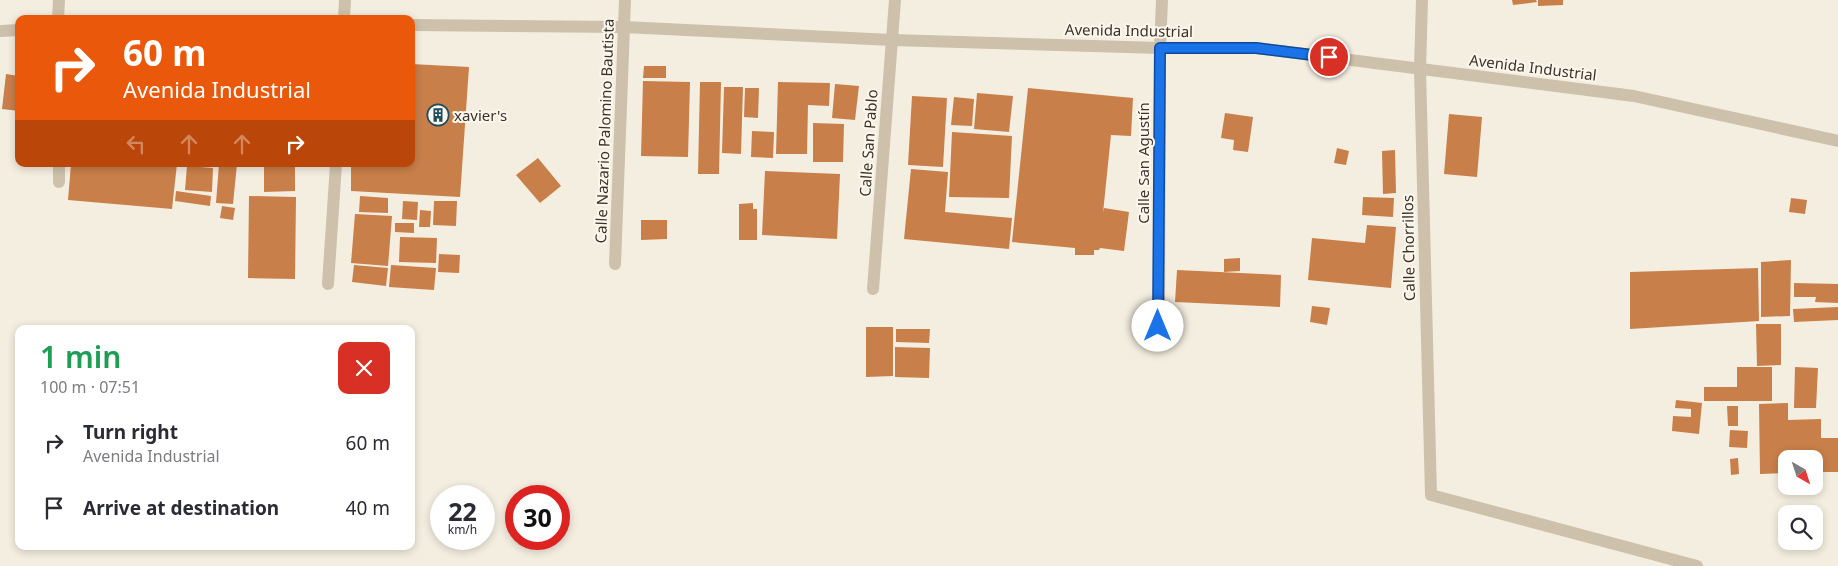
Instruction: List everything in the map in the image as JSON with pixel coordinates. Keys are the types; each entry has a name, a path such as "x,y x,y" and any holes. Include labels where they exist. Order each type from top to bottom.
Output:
{"street":[{"path":"58,15 59,0"},
{"path":"344,15 345,0"},
{"name":"Calle Nazario Palomino Bautista","path":"614,264 625,0"},
{"name":"Calle San Pablo","path":"873,289 895,0"},
{"name":"Calle San Agustín","path":"1158,326 1162,0"},
{"name":"Calle Chorrillos","path":"1422,0 1420,69 1431,495 1697,566"},
{"name":"Avenida Industrial","path":"415,25 624,27 892,40 1160,48 1256,48 1634,96 1838,141"},
{"path":"0,31 15,30"},
{"path":"59,167 59,182"},
{"path":"328,284 336,167"}],"building":[{"path":"1512,0 1536,0 1537,2 1513,5"},
{"path":"1538,0 1563,0 1563,5 1538,6"},
{"name":"xavier's","path":"415,64 469,67 460,197 351,191 351,167 415,167"},
{"path":"644,66 666,66 666,78 643,78"},
{"path":"6,74 15,75 15,111 2,109"},
{"path":"643,81 690,82 688,157 641,156"},
{"path":"700,82 721,82 719,174 698,174"},
{"path":"778,82 830,83 829,106 808,105 807,154 776,154"},
{"path":"835,84 859,86 855,120 832,118"},
{"path":"724,87 743,87 741,154 722,153"},
{"path":"745,88 759,88 758,118 744,117"},
{"path":"1028,88 1133,98 1131,136 1111,135 1103,213 1104,208 1129,212 1124,251 1100,248 1099,250 1094,250 1094,255 1075,255 1075,248 1012,242"},
{"path":"977,93 1013,96 1009,132 974,129"},
{"path":"912,96 947,98 943,167 908,165"},
{"path":"954,97 974,99 972,126 951,125"},
{"path":"1225,113 1253,117 1248,152 1233,150 1234,140 1221,138"},
{"path":"1449,114 1482,117 1477,177 1444,174"},
{"path":"813,123 844,124 843,162 813,162"},
{"path":"752,131 774,132 773,158 751,157"},
{"path":"952,132 1012,136 1009,198 949,197"},
{"path":"1337,148 1349,151 1346,165 1334,163"},
{"path":"1395,150 1396,193 1383,194 1382,151"},
{"path":"538,158 561,186 540,203 516,175"},
{"path":"71,167 177,167 172,209 68,200"},
{"path":"187,167 213,168 212,192 185,190"},
{"path":"219,167 237,167 233,204 216,203"},
{"path":"264,167 295,167 295,191 264,192"},
{"path":"911,169 948,172 945,212 1012,218 1009,249 904,239"},
{"path":"765,171 840,174 837,239 762,235"},
{"path":"176,191 211,196 210,206 175,201"},
{"path":"249,196 296,197 295,279 248,278"},
{"path":"360,196 388,198 388,213 359,212"},
{"path":"1363,197 1394,198 1393,217 1362,215"},
{"path":"1791,198 1807,200 1805,214 1789,212"},
{"path":"403,201 418,202 417,220 402,219"},
{"path":"434,201 457,201 456,226 433,225"},
{"path":"753,203 753,209 757,209 757,240 739,240 739,204"},
{"path":"222,206 235,208 233,220 220,218"},
{"path":"420,210 431,211 430,227 419,227"},
{"path":"355,214 392,216 388,266 351,263"},
{"path":"641,220 667,220 667,239 641,240"},
{"path":"395,223 414,223 414,233 395,232"},
{"path":"1367,225 1396,227 1391,288 1308,280 1312,238 1365,243"},
{"path":"400,237 437,238 436,263 399,262"},
{"path":"439,254 460,255 459,273 438,272"},
{"path":"1240,258 1240,271 1224,272 1224,259"},
{"path":"1791,260 1790,316 1761,317 1761,262"},
{"path":"354,265 388,268 386,286 352,282"},
{"path":"391,265 436,268 434,290 389,287"},
{"path":"1758,268 1759,321 1630,329 1630,272"},
{"path":"1177,270 1281,275 1280,307 1175,302"},
{"path":"1794,283 1838,284 1838,303 1815,302 1816,297 1794,297"},
{"path":"1312,306 1330,308 1327,325 1310,322"},
{"path":"1838,307 1838,320 1794,322 1793,309"},
{"path":"1756,324 1781,324 1781,365 1757,366"},
{"path":"866,327 893,327 893,376 866,377"},
{"path":"896,329 930,329 929,343 896,342"},
{"path":"895,347 930,348 929,378 895,377"},
{"path":"1737,367 1772,367 1772,401 1704,401 1704,387 1737,387"},
{"path":"1795,367 1818,368 1816,408 1794,408"},
{"path":"1676,400 1702,403 1699,434 1672,431 1673,416 1691,417 1691,409 1675,408"},
{"path":"1788,403 1788,420 1821,419 1821,438 1838,438 1838,472 1823,472 1823,450 1778,450 1778,473 1760,474 1759,404"},
{"path":"1727,406 1738,406 1738,426 1728,426"},
{"path":"1730,430 1748,431 1747,448 1729,447"},
{"path":"1738,458 1739,474 1731,475 1730,459"}],"place":[{"name":"xavier's","path":"438,115"}],"route":[{"path":"1158,326 1160,48 1256,48 1329,57"}]}
